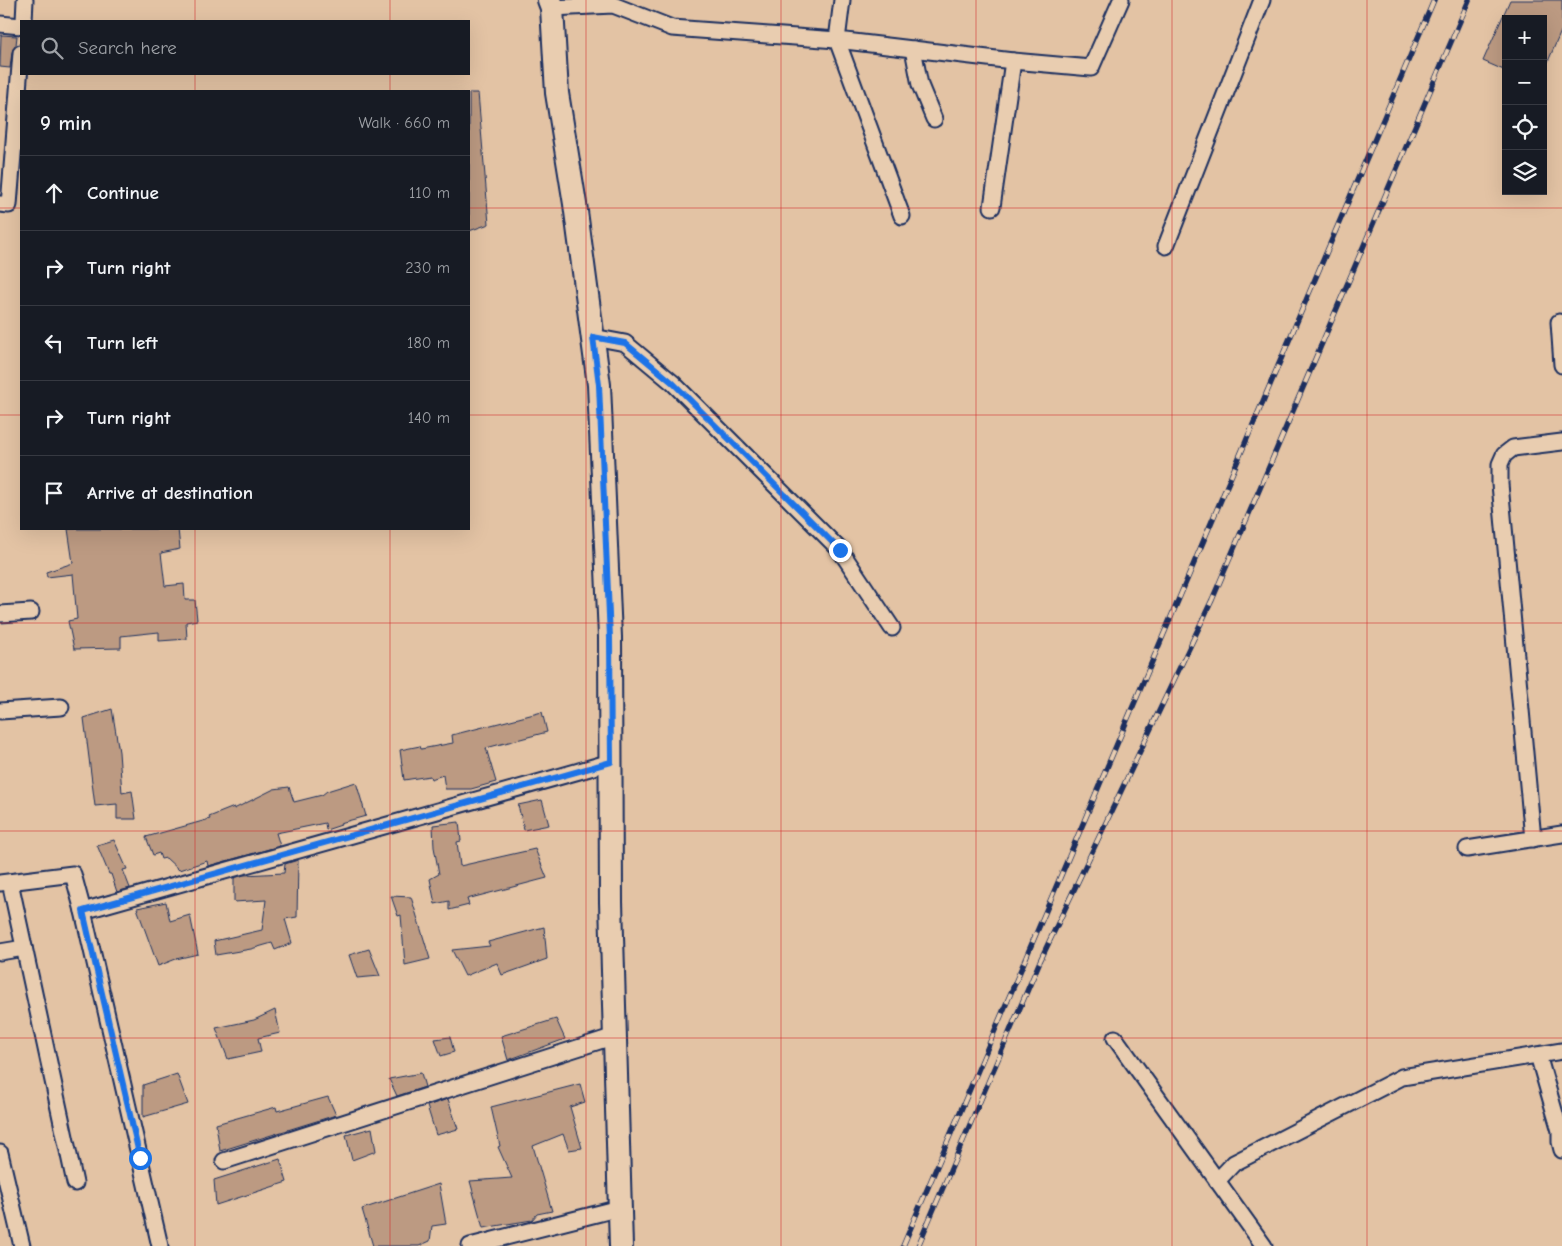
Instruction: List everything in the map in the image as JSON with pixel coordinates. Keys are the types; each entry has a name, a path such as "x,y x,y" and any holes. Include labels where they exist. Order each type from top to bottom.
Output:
{"main road":[{"path":"550,4 556,93 575,204 599,385 610,628 611,902 621,1246"}],"street":[{"path":"24,20 26,0"},
{"path":"842,0 837,40 902,216"},
{"path":"550,4 613,5 672,28 837,40 1013,61 1091,68 1120,0"},
{"path":"1166,246 1262,0"},
{"path":"0,24 20,26"},
{"path":"913,49 920,85 934,120"},
{"path":"992,207 1013,61"},
{"path":"0,204 9,205 20,66"},
{"path":"1559,322 1562,365"},
{"path":"593,337 625,343 673,383 840,550 892,628"},
{"path":"1533,839 1500,484 1500,464 1504,455 1512,448 1562,442"},
{"path":"0,614 31,612"},
{"path":"0,711 61,707"},
{"path":"83,911 611,762"},
{"path":"1467,849 1562,834"},
{"path":"74,1183 24,948 5,882 73,874 160,1246"},
{"path":"0,952 24,948"},
{"path":"224,1161 615,1036"},
{"path":"1116,1038 1264,1246"},
{"path":"1217,1181 1234,1163 1402,1077 1562,1051"},
{"path":"1538,1055 1560,1131 1562,1150"},
{"path":"0,1153 22,1246"},
{"path":"470,1246 620,1208"}],"building":[{"path":"1510,0 1562,0 1562,29 1547,64 1547,15 1503,15"},
{"path":"1502,18 1502,69 1483,61"},
{"path":"1,35 17,36 10,68 0,67"},
{"path":"470,93 478,93 489,224 470,231"},
{"path":"68,530 178,530 180,549 161,553 165,586 184,584 185,600 195,600 197,620 186,622 187,639 159,641 159,632 121,636 121,648 74,649 68,621 77,619 73,574 47,577 46,572 73,563"},
{"path":"112,709 119,752 122,793 132,791 136,819 117,819 117,804 95,806 84,718"},
{"path":"542,712 547,732 486,748 496,782 471,789 445,789 443,775 431,779 430,776 404,780 400,750 420,746 421,749 453,743 452,735"},
{"path":"356,782 366,816 340,823 341,825 326,830 325,823 276,833 280,846 208,866 207,861 179,870 166,858 161,859 159,853 153,855 146,837 210,819 209,817 234,807 234,809 274,789 289,787 294,802 322,795 327,791"},
{"path":"542,800 549,825 524,830 518,805"},
{"path":"459,822 461,841 457,842 460,866 535,849 547,878 467,899 469,905 449,910 449,901 435,904 430,879 439,874 434,847 433,825"},
{"path":"114,840 127,869 123,870 130,888 117,892 111,874 109,874 97,845"},
{"path":"298,860 297,917 285,919 292,943 275,950 272,943 216,955 214,941 262,930 266,900 234,902 234,878 244,875 284,873 285,864"},
{"path":"391,896 411,897 430,959 405,965 401,915 398,916"},
{"path":"166,902 170,921 190,915 198,954 176,959 158,966 137,908"},
{"path":"544,927 547,959 502,975 497,963 465,976 452,950 490,946 488,942"},
{"path":"369,949 380,976 357,978 349,955"},
{"path":"275,1010 280,1033 258,1038 261,1052 228,1059 216,1028 254,1020"},
{"path":"556,1019 565,1039 508,1060 501,1036"},
{"path":"450,1037 454,1052 441,1056 435,1039"},
{"path":"421,1073 425,1087 397,1096 389,1079"},
{"path":"177,1074 188,1104 143,1117 143,1085"},
{"path":"580,1084 585,1102 570,1107 582,1148 569,1150 563,1134 533,1146 552,1211 537,1214 532,1220 483,1228 470,1181 512,1178 498,1147 500,1146 491,1107"},
{"path":"328,1097 336,1115 220,1151 216,1124 276,1107 277,1111"},
{"path":"448,1099 458,1129 436,1135 427,1106"},
{"path":"372,1128 376,1151 352,1160 346,1135"},
{"path":"280,1159 287,1182 216,1205 214,1180"},
{"path":"439,1184 446,1224 432,1226 430,1241 419,1246 373,1246 362,1209"}],"railway":[{"path":"903,1246 1434,0"},
{"path":"918,1246 1040,961 1212,600 1469,0"}],"route":[{"path":"140,1158 83,911 611,762 610,638 599,385 593,337 625,343 673,383 840,550"}]}
